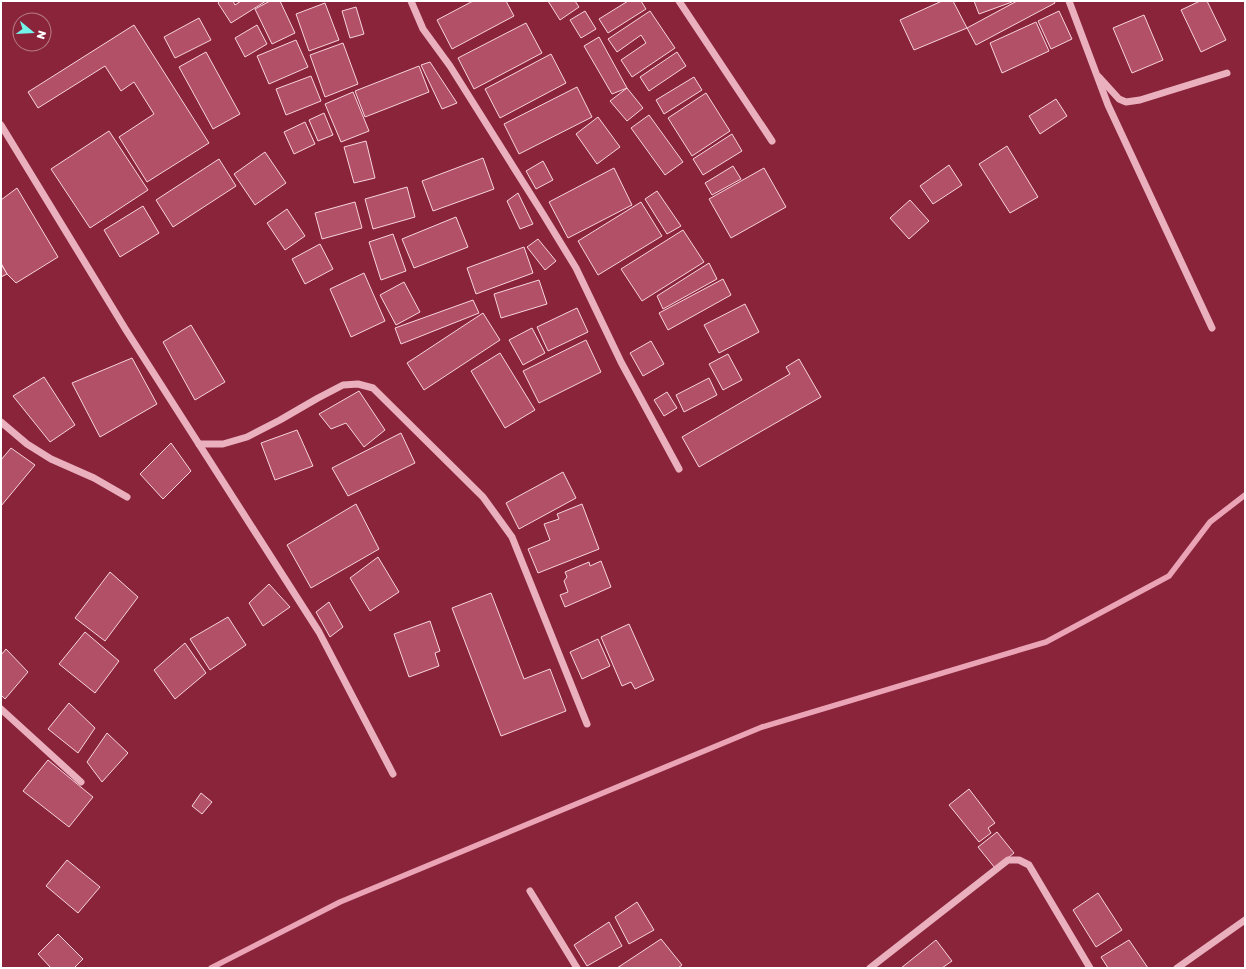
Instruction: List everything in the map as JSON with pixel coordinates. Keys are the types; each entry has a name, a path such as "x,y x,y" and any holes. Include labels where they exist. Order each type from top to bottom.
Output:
{"street":[{"path":"411,1 423,29 462,86 576,268 621,362 679,469"},
{"path":"679,1 772,141"},
{"path":"1069,1 1108,105 1212,328"},
{"path":"1096,74 1119,99 1126,102 1140,100 1227,73"},
{"path":"1,125 126,330 319,632 393,774"},
{"path":"200,444 223,444 248,436 343,385 358,384 373,388 483,497 512,537 587,724"},
{"path":"1,422 27,444 51,459 94,478 127,497"},
{"path":"1,709 81,782"},
{"path":"870,968 1008,860 1019,860 1029,865 1090,968"},
{"path":"530,891 577,968"},
{"path":"1177,968 1245,920"}],"building":[{"path":"220,1 233,1 235,5 241,1 266,1 231,23 218,3"},
{"path":"270,1 280,1 295,33 272,44 255,9"},
{"path":"473,1 506,1 514,16 452,49 437,20"},
{"path":"548,1 575,1 579,7 560,20"},
{"path":"628,1 641,1 646,9 608,33 599,19"},
{"path":"942,1 953,1 967,28 914,50 900,20"},
{"path":"974,1 1012,1 1012,2 979,14"},
{"path":"1017,1 1054,1 1055,3 976,45 967,28"},
{"path":"1200,1 1207,1 1226,40 1201,52 1181,10"},
{"path":"325,3 339,40 309,51 296,14"},
{"path":"356,7 364,34 350,38 342,11"},
{"path":"585,11 596,29 581,38 570,20"},
{"path":"650,11 675,48 632,77 621,60 646,43 641,35 617,52 608,39"},
{"path":"1059,11 1072,39 1051,49 1038,21"},
{"path":"1144,15 1163,60 1132,73 1113,28"},
{"path":"199,18 211,40 175,58 164,37"},
{"path":"1036,22 1049,51 1002,73 990,43"},
{"path":"526,23 542,53 474,89 458,58"},
{"path":"134,25 209,143 147,182 119,137 154,114 134,82 121,91 105,66 38,108 28,92"},
{"path":"257,25 267,44 245,57 235,38"},
{"path":"599,37 627,88 612,94 584,46"},
{"path":"296,40 308,67 269,84 257,56"},
{"path":"343,43 358,84 325,97 310,55"},
{"path":"206,52 240,114 213,129 179,67"},
{"path":"677,52 686,66 649,91 640,77"},
{"path":"551,54 566,83 500,118 485,89"},
{"path":"430,62 457,103 442,109 421,65"},
{"path":"419,66 429,92 365,117 355,91"},
{"path":"311,76 321,101 286,115 276,89"},
{"path":"694,77 702,90 664,114 656,100"},
{"path":"577,87 592,117 519,154 504,124"},
{"path":"627,88 643,108 627,121 610,101"},
{"path":"353,92 369,131 341,142 325,104"},
{"path":"706,93 730,131 692,156 668,118"},
{"path":"1056,99 1067,116 1040,134 1029,116"},
{"path":"324,113 333,135 318,141 309,120"},
{"path":"649,115 683,162 665,175 631,128"},
{"path":"598,117 620,147 597,164 576,134"},
{"path":"305,122 315,144 294,154 284,132"},
{"path":"109,131 148,190 90,228 51,169"},
{"path":"732,134 742,151 703,175 693,159"},
{"path":"366,141 375,178 354,183 344,147"},
{"path":"1007,146 1038,197 1010,213 979,164"},
{"path":"265,152 286,183 255,205 234,174"},
{"path":"483,158 494,189 433,211 422,181"},
{"path":"219,159 236,186 173,227 156,200"},
{"path":"543,161 553,180 536,189 526,171"},
{"path":"949,165 962,185 933,204 920,186"},
{"path":"733,166 741,179 712,195 705,183"},
{"path":"614,168 632,205 568,238 549,202"},
{"path":"764,168 786,207 731,238 709,199"},
{"path":"407,187 415,217 373,229 365,199"},
{"path":"17,188 58,257 16,283 7,274 1,263 1,200"},
{"path":"657,191 681,226 667,234 645,199"},
{"path":"518,193 533,224 520,229 507,201"},
{"path":"910,200 929,221 909,239 890,218"},
{"path":"355,202 362,228 322,239 315,213"},
{"path":"641,202 662,236 598,275 578,241"},
{"path":"143,206 159,233 120,257 104,230"},
{"path":"287,209 305,236 285,250 267,223"},
{"path":"456,217 468,247 414,268 402,239"},
{"path":"683,230 704,262 642,301 621,269"},
{"path":"393,234 406,271 381,280 369,242"},
{"path":"538,239 556,261 545,270 527,247"},
{"path":"320,244 333,269 305,284 292,259"},
{"path":"524,247 533,273 476,294 467,268"},
{"path":"709,263 717,279 663,309 657,296"},
{"path":"1,264 7,274 1,277"},
{"path":"364,273 385,321 351,337 330,289"},
{"path":"723,279 731,295 668,330 659,313"},
{"path":"539,280 547,304 501,318 494,294"},
{"path":"404,282 420,312 396,325 380,295"},
{"path":"473,300 479,313 401,344 395,328"},
{"path":"745,304 759,332 719,353 704,325"},
{"path":"577,308 588,332 548,351 537,327"},
{"path":"483,313 500,340 424,390 407,363"},
{"path":"191,325 225,382 195,400 163,342"},
{"path":"532,328 545,353 523,365 509,340"},
{"path":"586,340 601,372 539,403 523,371"},
{"path":"651,341 664,364 643,376 630,353"},
{"path":"500,353 535,410 505,428 471,371"},
{"path":"728,354 742,380 723,390 709,364"},
{"path":"132,358 157,404 100,437 72,383"},
{"path":"799,359 821,397 699,467 682,437 790,374 786,367"},
{"path":"44,377 75,425 50,442 13,396"},
{"path":"709,378 717,395 684,412 676,395"},
{"path":"359,391 385,430 364,447 346,423 331,429 319,414"},
{"path":"667,392 677,408 664,416 654,400"},
{"path":"297,430 313,466 275,480 261,443"},
{"path":"401,433 415,463 348,496 332,468"},
{"path":"171,443 191,471 163,499 140,474"},
{"path":"11,448 35,465 1,506 1,460"},
{"path":"563,472 576,498 519,529 506,503"},
{"path":"356,504 379,549 311,588 287,545"},
{"path":"582,504 599,549 538,573 528,549 550,540 544,524 559,519 557,514"},
{"path":"378,557 399,592 370,611 350,578"},
{"path":"601,561 611,587 565,607 560,595 568,592 564,581 567,577 565,572 589,562 590,566"},
{"path":"110,572 138,597 105,641 75,618"},
{"path":"269,584 290,607 263,626 249,603"},
{"path":"491,593 524,679 550,669 566,711 501,736 452,608"},
{"path":"329,602 343,627 330,637 316,612"},
{"path":"228,617 246,645 210,670 190,639"},
{"path":"430,621 440,651 435,653 439,666 409,677 394,634"},
{"path":"629,624 654,680 635,689 631,682 622,686 601,637"},
{"path":"85,632 119,661 95,693 59,664"},
{"path":"598,639 610,666 582,679 570,652"},
{"path":"185,643 206,673 175,699 154,670"},
{"path":"6,649 28,672 5,699 1,695 1,655"},
{"path":"69,703 95,728 78,753 48,729"},
{"path":"107,733 128,753 102,782 87,762"},
{"path":"48,760 93,797 69,827 23,791"},
{"path":"969,789 995,823 988,828 991,833 979,842 949,805"},
{"path":"201,793 212,802 202,814 192,806"},
{"path":"997,832 1014,853 995,868 978,847"},
{"path":"67,860 100,887 78,913 46,886"},
{"path":"1098,893 1122,930 1096,947 1073,910"},
{"path":"637,902 654,930 629,944 615,917"},
{"path":"609,922 622,946 587,966 574,945"},
{"path":"58,934 83,959 74,968 51,968 38,954"},
{"path":"661,939 682,965 678,968 617,968"},
{"path":"936,940 952,961 942,968 901,968"},
{"path":"1129,940 1148,968 1108,968 1101,957"}],"waterway":[{"path":"211,968 340,902 762,727 1046,642 1169,576 1210,522 1245,495"}]}
